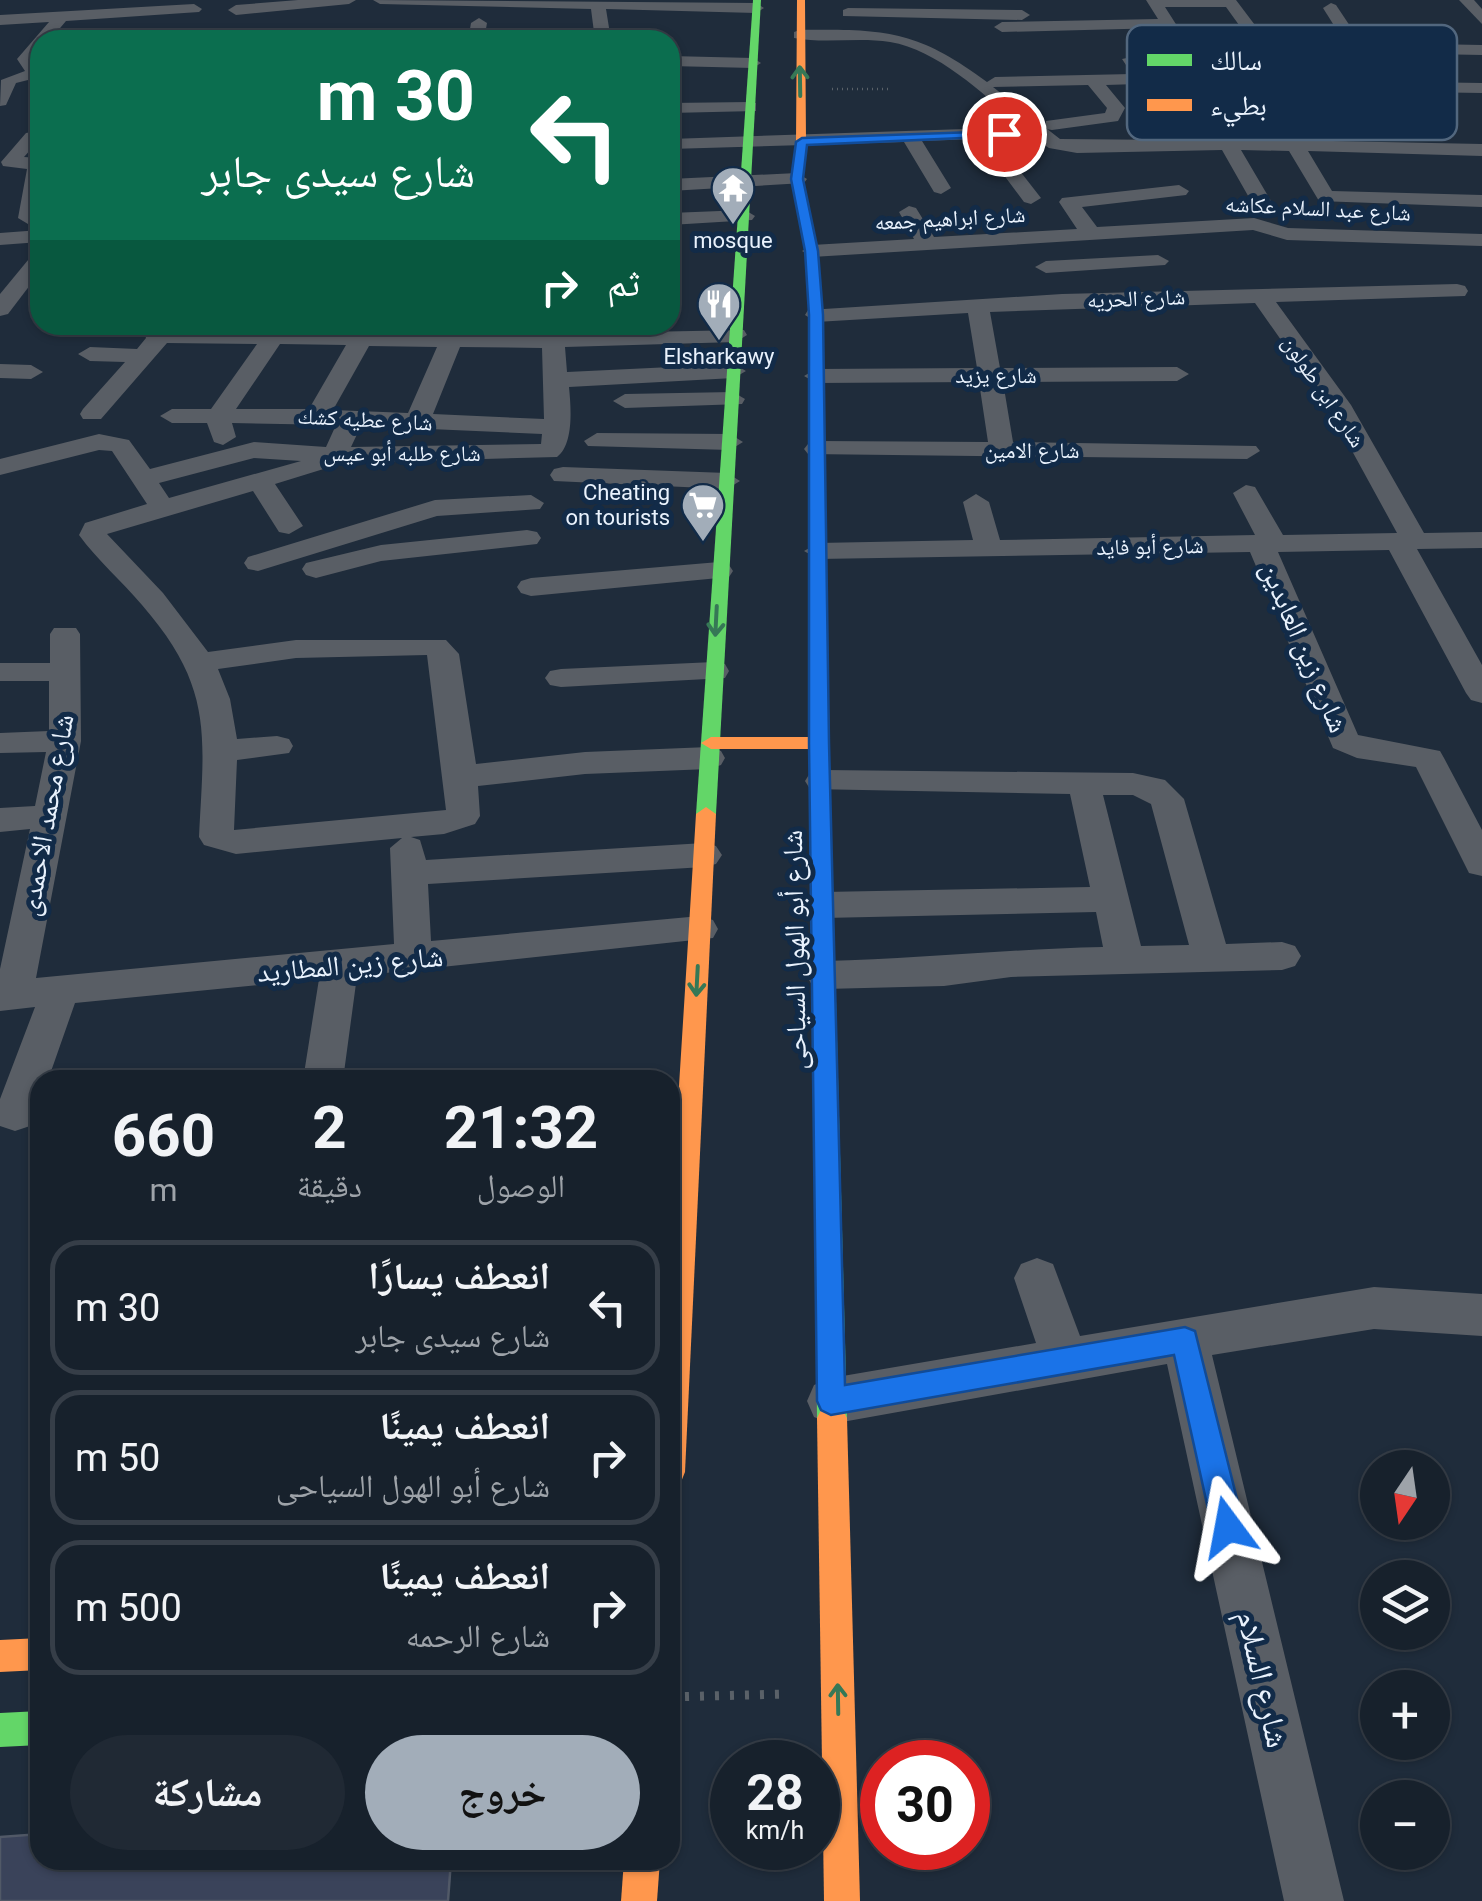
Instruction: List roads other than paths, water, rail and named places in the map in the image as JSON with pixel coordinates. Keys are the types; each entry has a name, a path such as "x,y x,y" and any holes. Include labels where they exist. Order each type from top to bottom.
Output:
{"main road":[{"path":"680,1291 719,571 757,4"},
{"name":"شارع أبو الهول السياحى","path":"805,15 800,89 802,142 797,179 812,251 816,315 819,743 842,1901"},
{"path":"710,750 819,743"},
{"path":"0,1656 30,1654"},
{"path":"0,1730 30,1728"},
{"path":"639,1901 641,1870"}],"street":[{"path":"221,0 300,10 348,0"},
{"path":"380,30 381,0 482,20 531,2 609,3 683,13 757,4"},
{"path":"1466,0 1482,18"},
{"path":"836,13 904,6 966,14 984,7 1030,13 1229,1 1247,25"},
{"path":"597,30 609,3"},
{"path":"1155,3 1170,25"},
{"path":"6,19 61,17 116,8 186,6"},
{"path":"1331,8 1342,25"},
{"path":"966,14 1010,53 1031,81"},
{"path":"805,15 919,45 998,91 1035,130 1055,144 1069,147 1368,146 1469,153"},
{"path":"50,30 61,17"},
{"path":"1002,26 1168,22"},
{"path":"920,39 938,38"},
{"path":"1457,49 1482,50"},
{"path":"680,61 753,63"},
{"path":"946,64 980,62"},
{"path":"0,101 4,77 30,64"},
{"path":"998,91 1031,81 1127,79"},
{"path":"680,144 1004,134 1112,117 1116,108 1093,80"},
{"path":"1457,87 1482,88"},
{"path":"680,108 750,108"},
{"path":"981,114 1004,134"},
{"path":"983,135 1030,198"},
{"path":"0,137 30,137"},
{"path":"911,138 942,188"},
{"path":"1183,140 1186,145"},
{"path":"1228,140 1238,166 1262,201"},
{"path":"30,143 10,161 30,167"},
{"path":"1294,145 1326,197 1482,201"},
{"path":"1368,146 1385,170"},
{"path":"680,184 797,179"},
{"path":"1105,264 1068,203 1111,191 1179,191"},
{"path":"909,212 927,244"},
{"path":"680,219 744,226"},
{"path":"0,220 30,223"},
{"name":"شارع عبد السلام عكاشه","path":"1088,235 1254,224 1277,233 1482,240"},
{"path":"0,239 30,226"},
{"path":"680,237 744,226"},
{"path":"1297,234 1316,258"},
{"name":"شارع ابراهيم جمعه","path":"812,251 927,244 958,252 1088,235"},
{"name":"شارع الحريه","path":"816,315 1108,299 1447,291 1400,238"},
{"path":"1046,267 1158,261"},
{"path":"0,272 30,266"},
{"path":"1,308 30,272"},
{"name":"شارع ابن طولون","path":"1260,294 1308,368 1339,405 1482,693"},
{"path":"1198,296 1216,325"},
{"path":"1108,299 1124,324"},
{"path":"978,305 1002,450"},
{"path":"1,308 30,307"},
{"path":"92,414 142,356 154,335"},
{"path":"235,335 451,340 543,335 736,335"},
{"path":"543,335 557,403"},
{"path":"227,454 218,418 274,337"},
{"path":"318,417 362,339"},
{"path":"417,422 451,340"},
{"path":"90,354 142,356"},
{"path":"0,371 31,372"},
{"path":"557,403 734,371"},
{"name":"شارع يزيد","path":"816,376 1177,374"},
{"path":"557,403 733,399"},
{"name":"شارع عطيه كشك","path":"172,416 417,422 557,403"},
{"name":"شارع طلبه أبو عيس","path":"144,479 227,454 267,450 337,455 548,452 553,449 557,403"},
{"path":"200,662 296,649 435,646 444,654 461,777 462,816 407,826 236,842 216,837 218,713 200,662 153,600 93,535 100,526 319,466 337,455 352,419"},
{"path":"0,467 106,441 120,445 164,509"},
{"path":"597,441 730,442"},
{"name":"شارع الامين","path":"817,449 1002,450 1230,473 1247,451"},
{"path":"403,454 431,546"},
{"path":"1230,473 1268,544"},
{"path":"562,474 727,481"},
{"path":"260,482 290,526"},
{"path":"976,502 988,548"},
{"path":"527,538 431,546 259,573 420,512 532,503"},
{"name":"شارع أبو فايد","path":"818,551 1482,540"},
{"name":"شارع زين العابدين","path":"1268,544 1344,741 1357,748 1412,753 1431,762 1482,864"},
{"path":"531,587 719,571"},
{"name":"شارع محمد الاحمدى","path":"7,995 65,741 65,634"},
{"path":"561,678 714,670"},
{"path":"0,672 66,672"},
{"path":"0,743 65,741"},
{"path":"219,751 277,746"},
{"path":"461,777 710,750"},
{"path":"822,781 1144,785 1167,799 1211,956"},
{"path":"1084,784 1124,958"},
{"path":"0,820 50,816"},
{"path":"407,826 414,959"},
{"path":"409,873 704,855"},
{"path":"824,905 1111,899"},
{"name":"شارع زين المطاريد","path":"7,995 700,930"},
{"path":"825,975 876,976 1012,963 1124,958 1282,956"},
{"path":"324,1070 340,965"},
{"path":"31,1070 60,992"},
{"path":"15,1114 30,1073"},
{"path":"1037,1278 1065,1360"},
{"path":"831,1401 1374,1308 1482,1315"},
{"name":"شارع السلام","path":"1185,1340 1314,1901"}],"place":[{"name":"mosque","path":"733,226"},
{"name":"Elsharkawy","path":"719,342"},
{"name":"Cheating on tourists","path":"703,543"}]}
